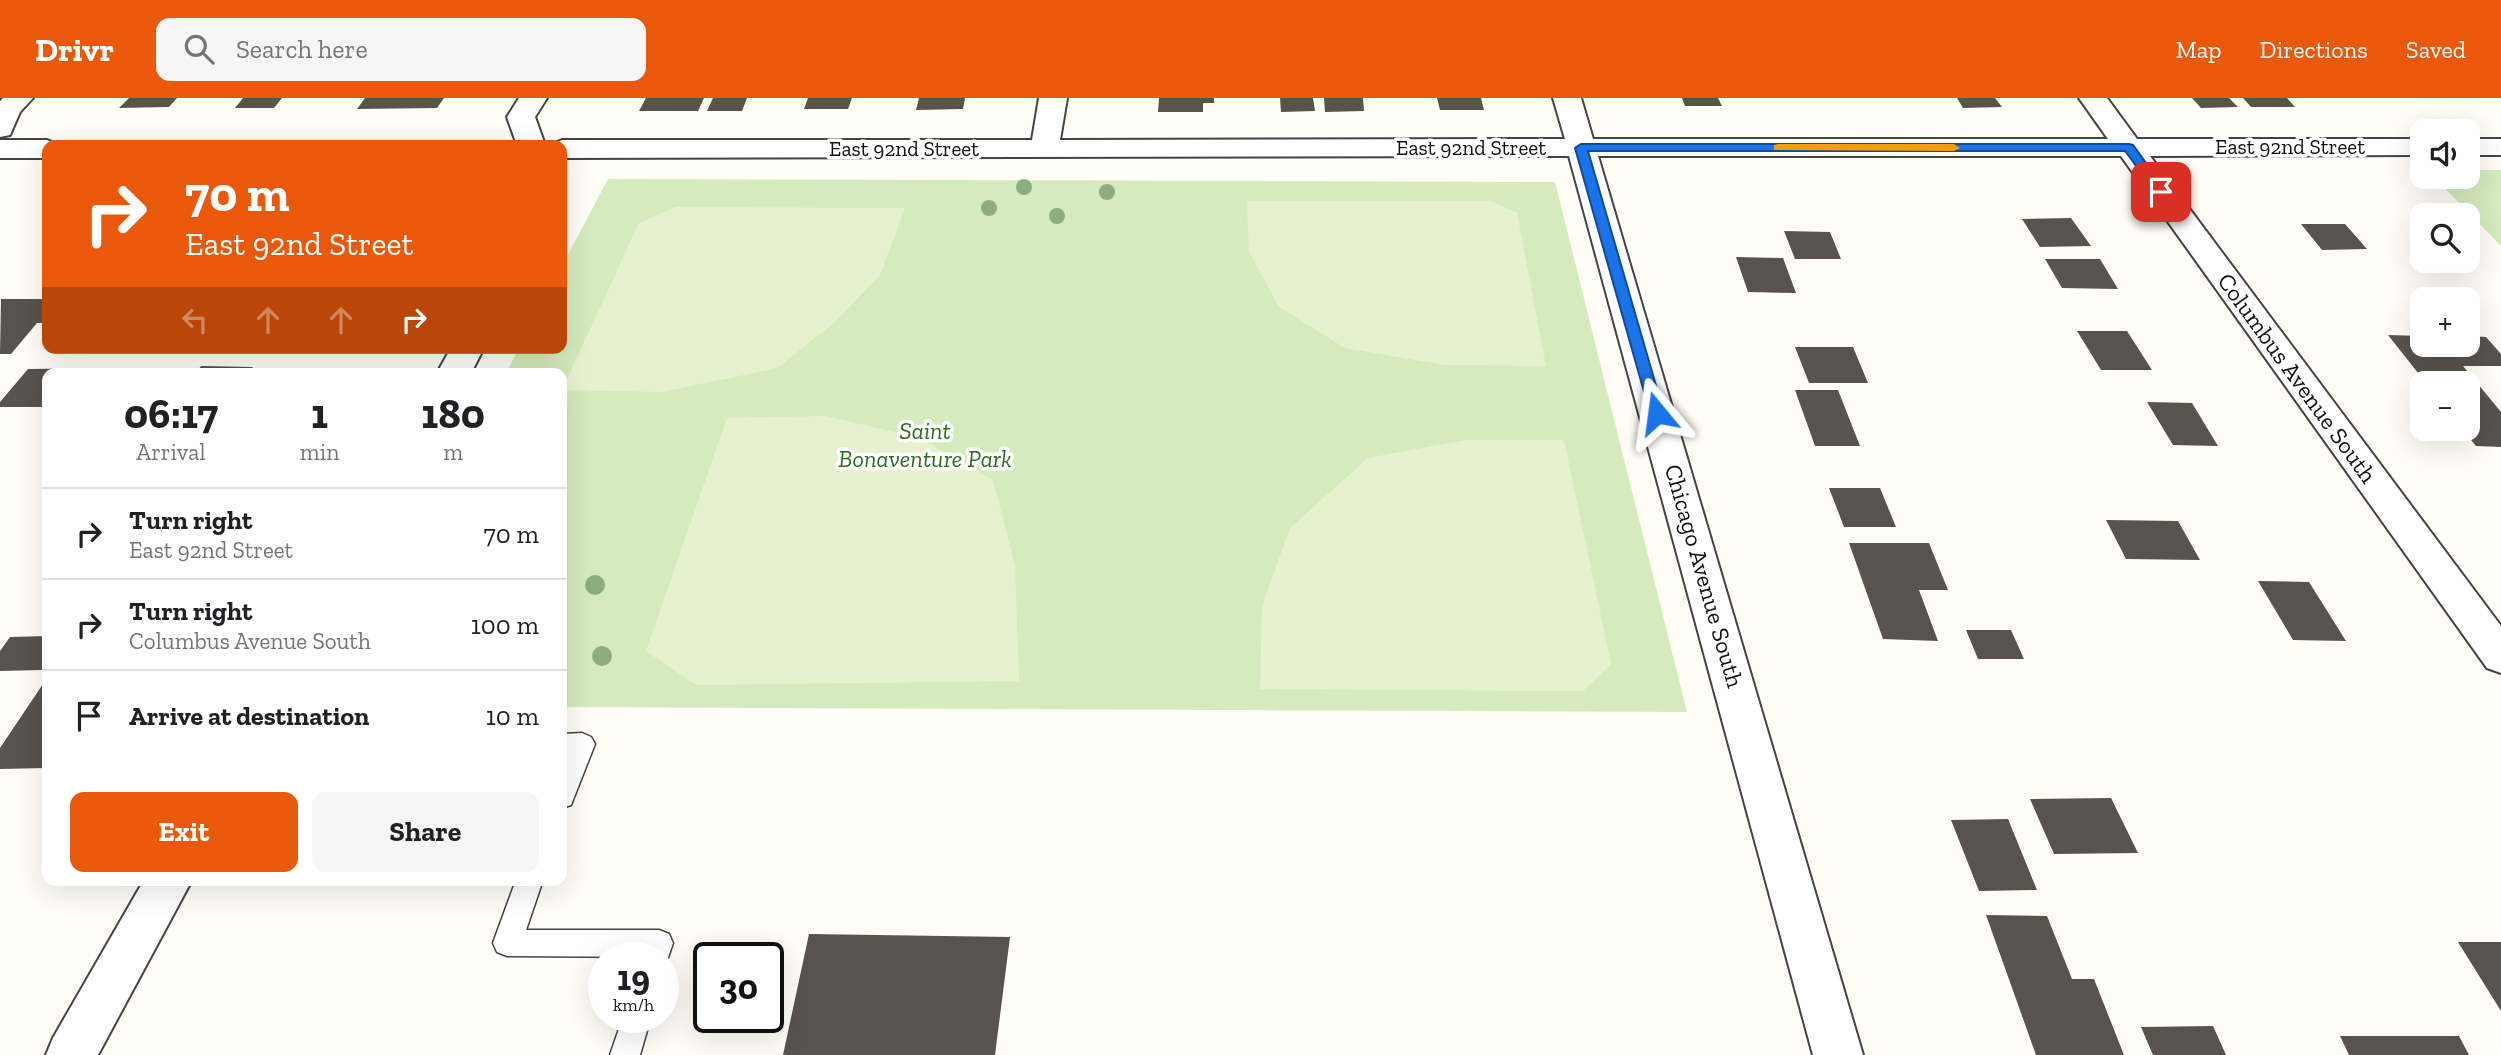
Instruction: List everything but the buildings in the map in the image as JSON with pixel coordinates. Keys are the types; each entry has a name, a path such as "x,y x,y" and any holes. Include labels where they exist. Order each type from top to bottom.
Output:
{"street":[{"path":"0,129 7,109 19,98"},
{"path":"529,140 521,117 533,98"},
{"path":"1044,149 1053,98"},
{"name":"Chicago Avenue South","path":"1567,98 1839,1055"},
{"name":"Columbus Avenue South","path":"2093,98 2501,657"},
{"name":"East 92nd Street","path":"567,149 2410,147"},
{"path":"2480,147 2501,147"},
{"path":"0,149 42,149"},
{"path":"71,1055 166,886"}],"lane":[{"path":"567,745 582,744 567,784"},
{"path":"528,886 507,943 588,943"},
{"path":"625,1055 632,1033"}],"green space":[{"path":"2480,170 2501,170 2501,246 2480,224 2480,203 2459,203 2446,189 2480,189"},
{"name":"Saint Bonaventure Park","path":"608,179 1555,182 1687,712 567,707 567,368 509,368 516,354 567,354 567,257"},
{"path":"1247,201 1491,201 1517,213 1546,366 1444,365 1345,348 1278,306 1249,251"},
{"path":"676,207 905,208 880,275 834,323 777,368 662,392 567,390 567,379 639,223"},
{"path":"826,416 919,438 993,480 1015,566 1019,681 696,685 646,651 727,418"},
{"path":"1465,440 1564,440 1611,664 1583,691 1260,689 1262,606 1290,528 1368,458"}],"slow traffic":[{"path":"1778,148 1954,148"}],"route":[{"path":"1657,413 1581,148 2129,147 2161,192"}]}
